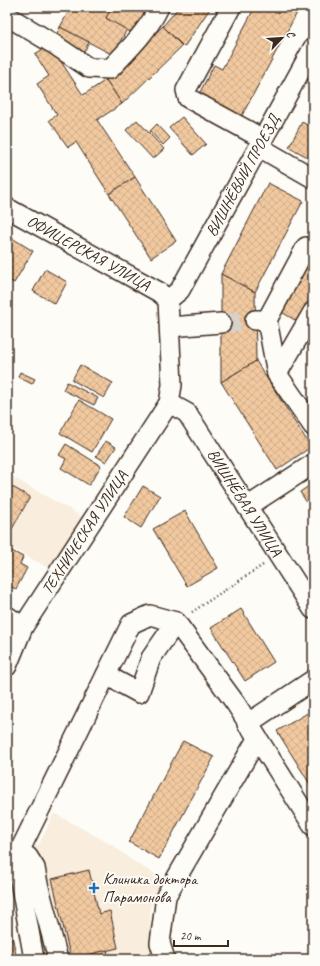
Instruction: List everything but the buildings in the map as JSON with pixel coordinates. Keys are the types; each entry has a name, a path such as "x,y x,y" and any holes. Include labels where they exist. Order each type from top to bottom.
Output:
{"street":[{"path":"21,17 89,68 110,69 143,33 159,7"},
{"path":"231,7 186,90 188,98 261,143 313,178"},
{"name":"ВИШНЁВЫЙ ПРОЕЗД","path":"168,300 180,290 313,48"},
{"name":"ОФИЦЕРСКАЯ УЛИЦА","path":"7,208 159,292 168,300"},
{"path":"306,247 261,320 278,374 313,426"},
{"path":"168,300 172,385 169,403"},
{"path":"278,374 313,312"},
{"path":"170,327 221,323"},
{"name":"ВИШНЁВАЯ УЛИЦА","path":"169,403 187,413 313,609"},
{"name":"ТЕХНИЧЕСКАЯ УЛИЦА","path":"7,666 23,627 169,403"},
{"path":"247,507 313,464"},
{"path":"34,959 16,858 131,624 150,615 176,622 236,704 252,731 312,820"},
{"path":"7,616 23,627"},
{"path":"106,675 139,692 151,658 176,622"},
{"path":"164,959 160,943 166,896 252,731 313,680"},
{"path":"16,858 28,857 35,868 58,959"}],"path":[{"path":"176,622 278,555"}],"shaded area":[{"path":"7,474 83,517 50,569 7,545"},
{"name":"Клиника доктора Парамонова","path":"54,813 112,845 136,863 164,879 150,908 153,947 158,959 46,959 24,865 32,847 40,843"}],"tunnel":[{"path":"221,323 255,320"}],"place":[{"name":"Клиника доктора Парамонова","path":"94,888"}]}
